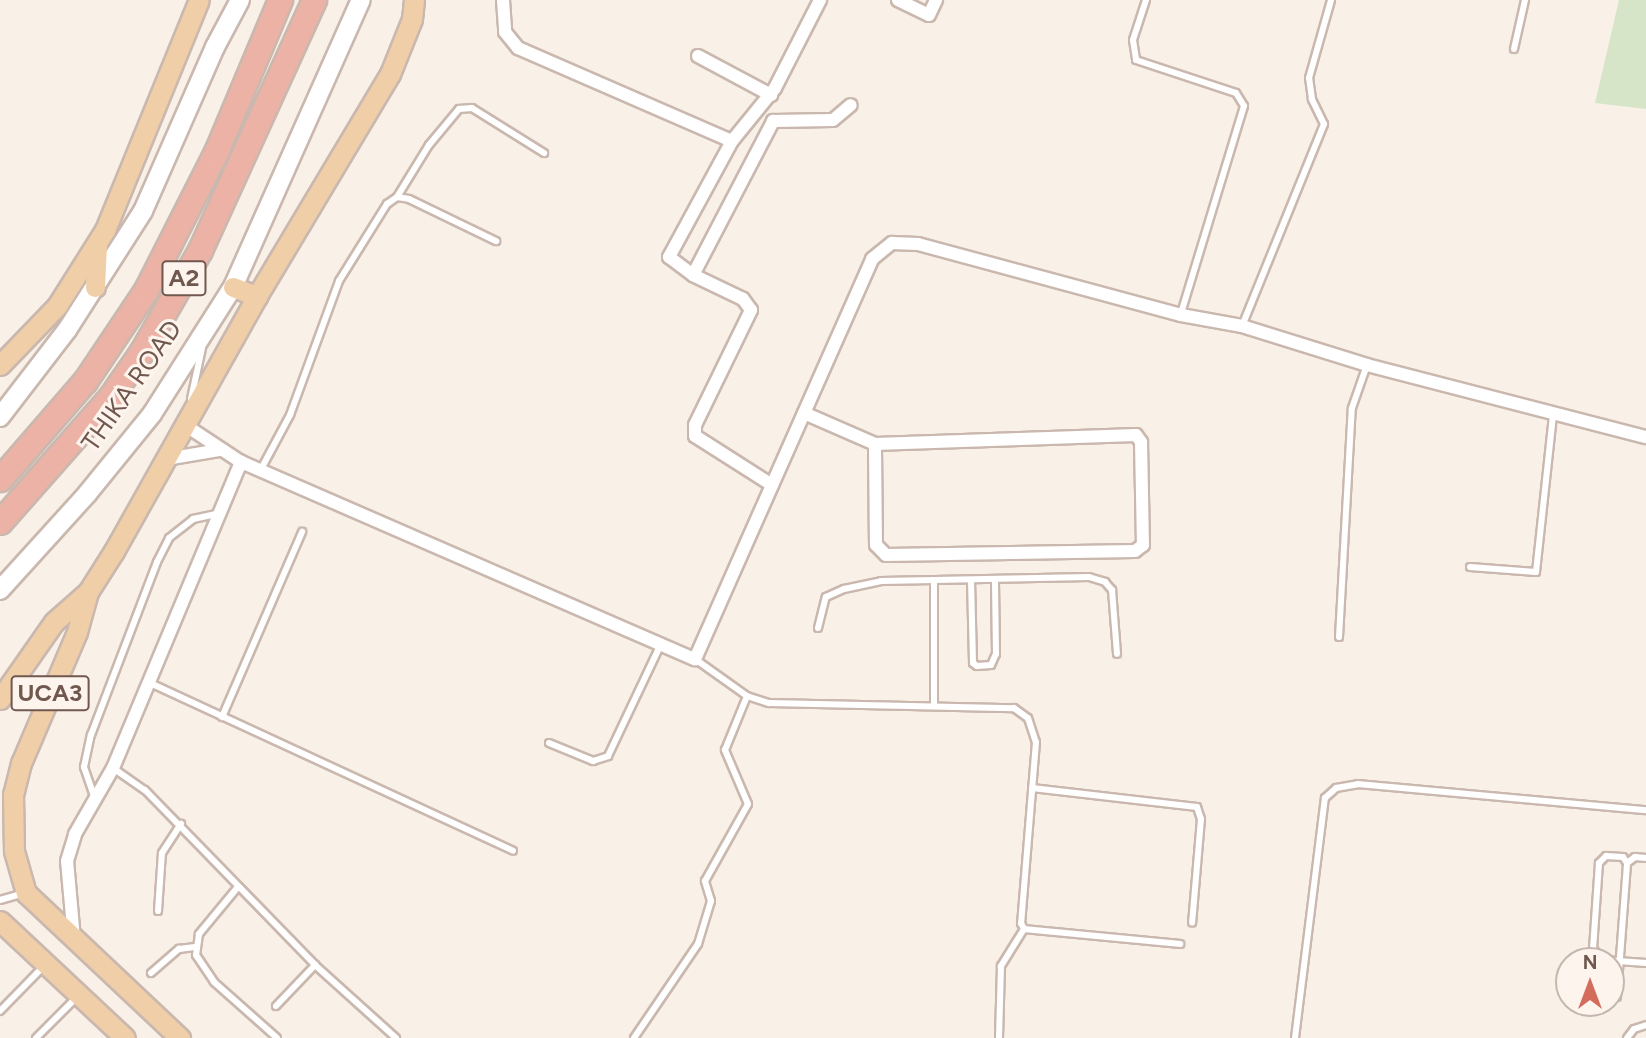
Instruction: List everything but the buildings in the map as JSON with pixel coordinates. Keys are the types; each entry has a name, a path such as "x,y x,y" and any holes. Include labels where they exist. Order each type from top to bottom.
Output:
{"highway":[{"name":"THIKA ROAD","path":"0,479 85,381 146,290 216,152 280,0"},
{"name":"THIKA ROAD","path":"0,522 111,396 142,351 217,216 314,0"}],"main road":[{"path":"0,365 57,306 97,243 146,137 200,0"},
{"path":"0,417 32,382 143,211 215,47 240,0"},
{"name":"THIKA ROAD","path":"0,590 87,494 152,414 233,287 361,0"},
{"path":"0,699 54,622 88,592 257,296 390,74 413,9"},
{"path":"95,287 97,243"},
{"path":"233,287 257,296"},
{"name":"UCA3","path":"88,592 77,632 21,763 13,794 14,851 26,893 74,942 180,1038"},
{"path":"0,921 125,1038"}],"street":[{"path":"503,0 505,32 518,48 732,141"},
{"path":"772,485 695,436 695,425 751,310 743,299 693,275 670,257 732,141 771,95 820,0"},
{"path":"898,0 929,15 936,0"},
{"path":"698,56 771,95"},
{"path":"760,111 773,121 834,120 851,106"},
{"path":"693,275 773,121"},
{"path":"188,420 220,450 260,471 695,659 872,259 892,243 918,244 1181,315 1242,326 1367,365 1646,438"},
{"path":"804,413 876,444 1136,435 1142,442 1143,545 1135,551 886,555 876,545 876,444"},
{"path":"166,459 220,450"},
{"path":"74,942 67,861 75,834 113,768 147,681 241,462"}],"lane":[{"path":"1146,0 1133,40 1136,60 1236,93 1244,106 1181,315"},
{"path":"1242,326 1324,124 1312,99 1309,78 1331,0"},
{"path":"1514,49 1525,0"},
{"path":"260,471 290,415 339,281 373,220 397,197 429,145 459,108 472,108 544,153"},
{"path":"397,197 496,241"},
{"path":"188,420 193,381 209,326"},
{"path":"1339,637 1352,408 1367,365"},
{"path":"1470,566 1536,572 1553,415"},
{"path":"96,801 84,767 91,736 157,562 169,538 193,519 217,514"},
{"path":"222,718 302,531"},
{"path":"818,628 827,597 844,589 881,581 1089,577 1105,582 1112,590 1117,654"},
{"path":"934,580 934,706"},
{"path":"971,580 973,655 977,666 991,665 996,654 995,580"},
{"path":"549,743 593,761 608,756 661,644"},
{"path":"695,659 747,696 789,706 1014,708 1028,718 1036,742 1024,929 1001,966 999,1038"},
{"path":"147,681 513,851"},
{"path":"634,1038 698,944 711,901 705,881 748,804 725,750 747,696"},
{"path":"113,768 140,785 181,824 237,888 315,965 396,1038"},
{"path":"1295,1038 1325,797 1336,788 1358,784 1646,810"},
{"path":"1031,788 1197,807 1201,819 1192,923"},
{"path":"158,911 162,853 181,824"},
{"path":"1595,947 1593,937 1599,863 1606,856 1623,857 1627,863 1621,947"},
{"path":"1627,863 1635,857 1646,858"},
{"path":"237,888 199,934 195,947 198,962 214,982 276,1038"},
{"path":"0,900 26,893"},
{"path":"1024,929 1180,944"},
{"path":"151,973 179,948 195,947"},
{"path":"1625,961 1646,963"},
{"path":"0,1011 45,965"},
{"path":"276,1006 315,965"},
{"path":"36,1038 78,995"},
{"path":"1627,1038 1646,1025"},
{"path":"42,1032 49,1038"}],"green space":[{"path":"1619,0 1646,0 1646,109 1595,103"}]}
